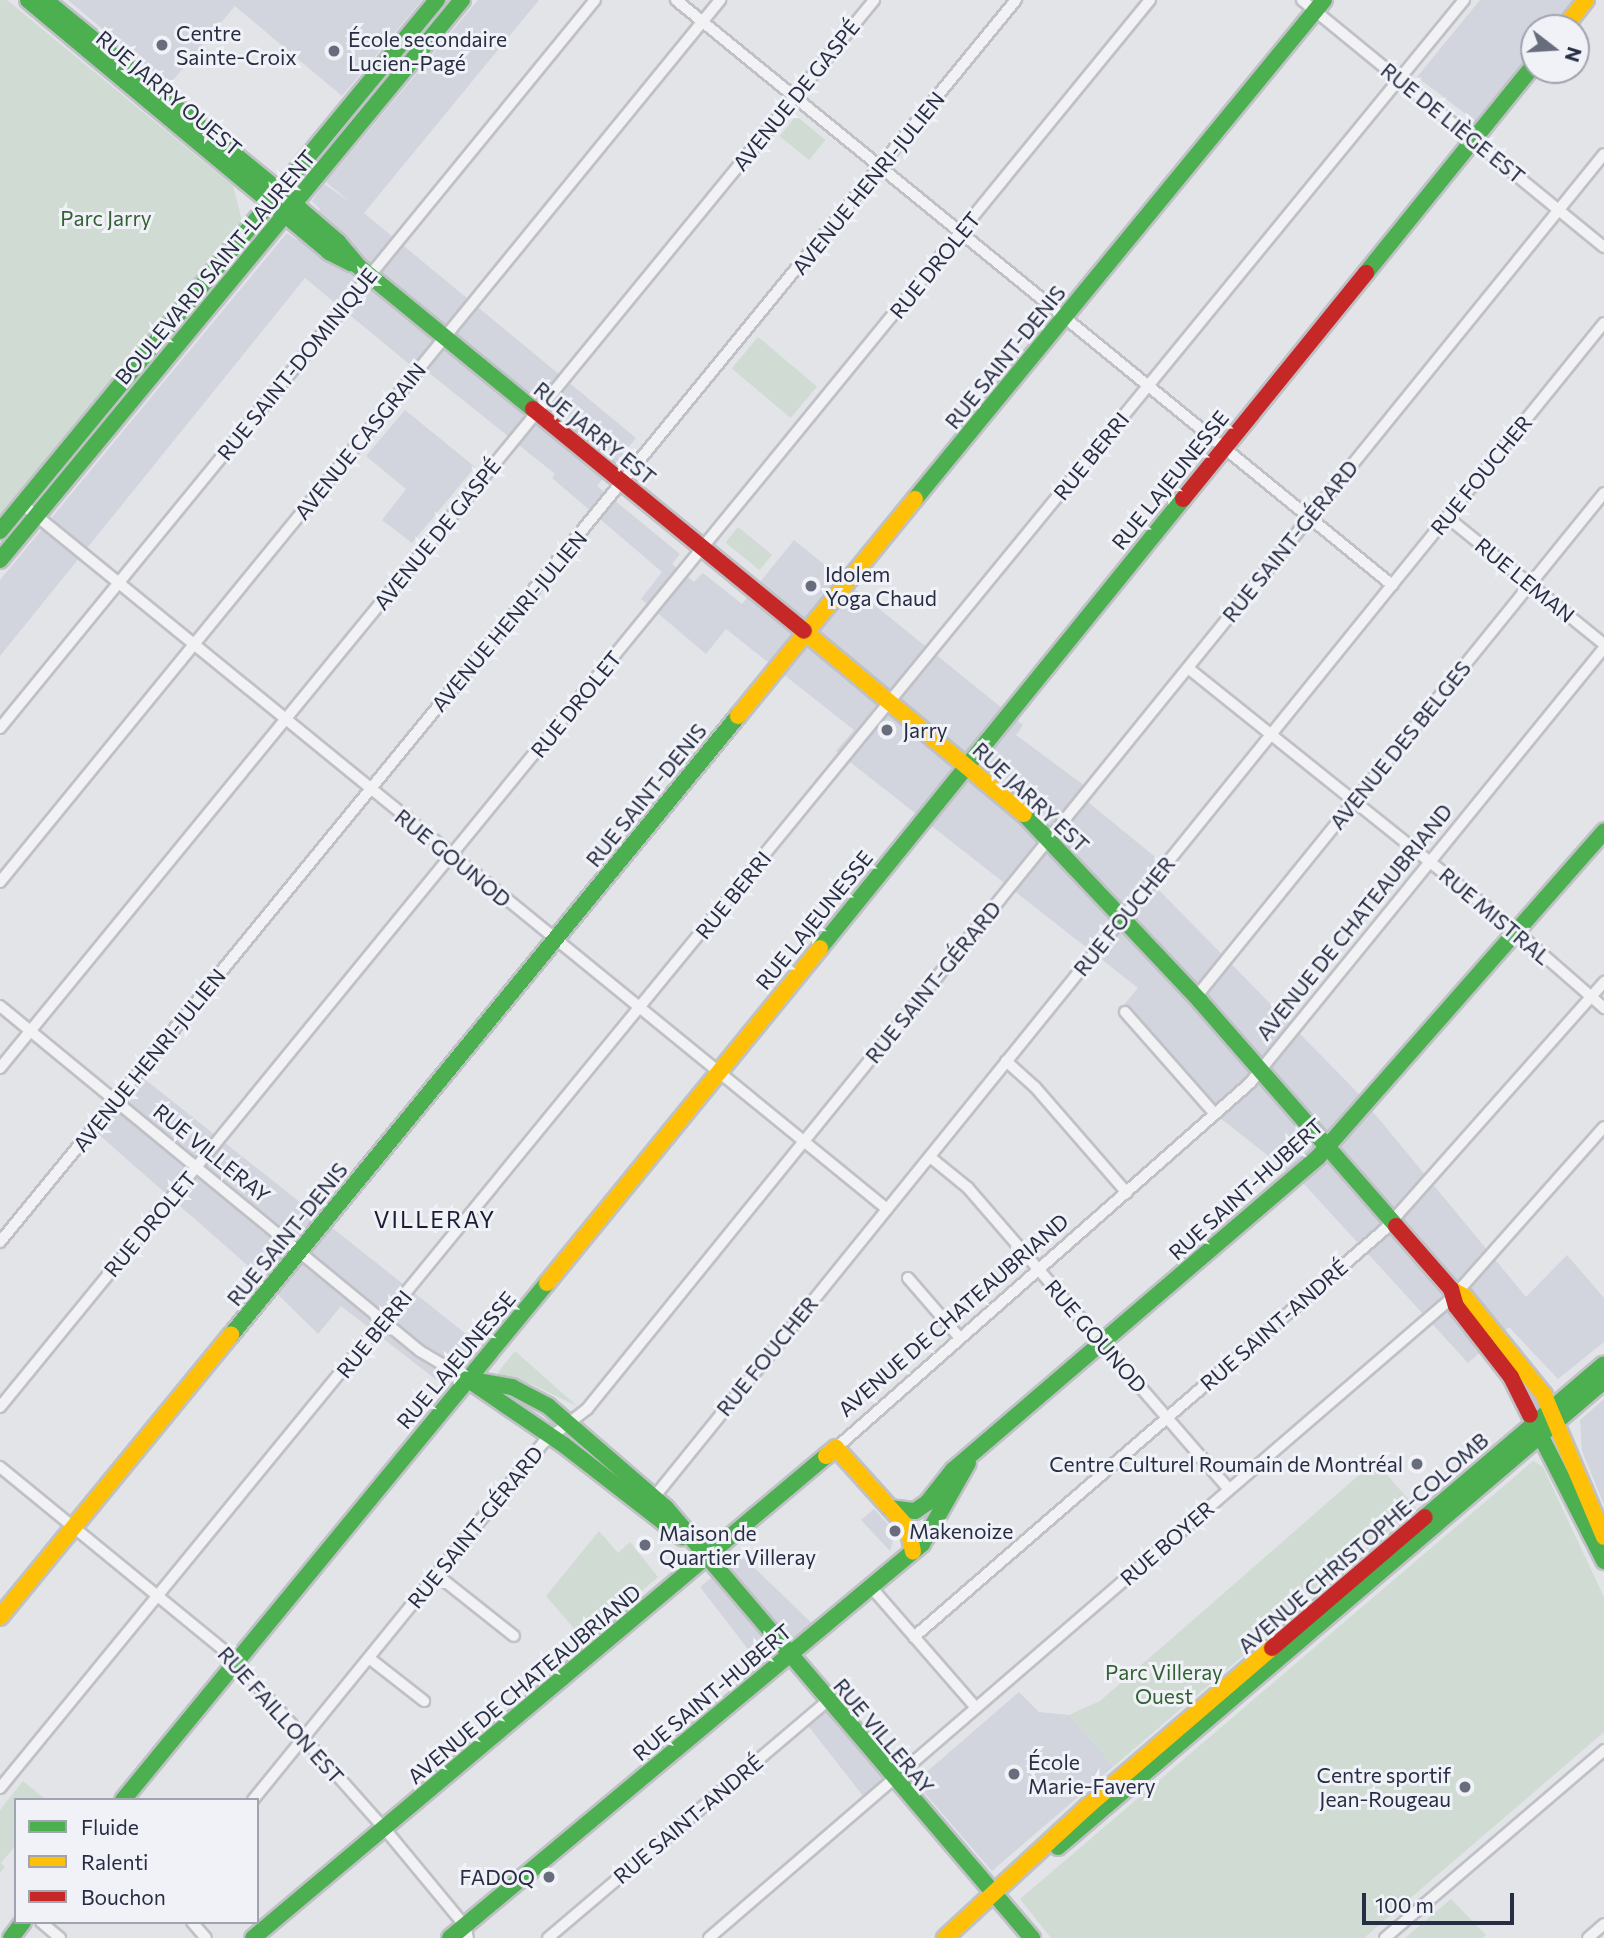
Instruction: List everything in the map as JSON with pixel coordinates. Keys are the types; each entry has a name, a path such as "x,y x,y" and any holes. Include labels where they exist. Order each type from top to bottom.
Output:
{"main road":[{"name":"RUE JARRY OUEST","path":"28,0 275,197"},
{"name":"RUE JARRY OUEST","path":"45,0 289,210"},
{"name":"BOULEVARD SAINT-LAURENT","path":"0,531 437,0"},
{"name":"BOULEVARD SAINT-LAURENT","path":"0,560 462,0"},
{"path":"1575,14 1586,0"},
{"name":"RUE SAINT-DENIS","path":"0,1617 1064,317 1313,4"},
{"name":"RUE LAJEUNESSE","path":"125,1798 969,765 1223,447 1520,83"},
{"name":"RUE JARRY EST","path":"289,210 329,252 364,271 807,632 969,765 1049,839 1196,997 1454,1293 1524,1366 1553,1416 1604,1536"},
{"name":"RUE SAINT-HUBERT","path":"890,1508 909,1511 921,1507 953,1470 1104,1343 1328,1146 1604,832"},
{"name":"RUE JARRY EST","path":"1454,1293 1506,1368 1604,1560"},
{"name":"AVENUE CHRISTOPHE-COLOMB","path":"1553,1416 1604,1364"},
{"name":"RUE VILLERAY","path":"467,1379 518,1389 571,1424 707,1558 893,1779 1032,1938"},
{"name":"RUE VILLERAY","path":"467,1379 649,1502"},
{"name":"AVENUE CHRISTOPHE-COLOMB","path":"945,1938 995,1895 1096,1817 1537,1429 1604,1381"},
{"path":"836,1448 908,1528 913,1551"},
{"name":"AVENUE DE CHATEAUBRIAND","path":"253,1938 836,1448"},
{"name":"RUE SAINT-HUBERT","path":"450,1938 467,1932 788,1655 913,1551 930,1534 973,1455"}],"street":[{"name":"RUE SAINT-DOMINIQUE","path":"0,728 118,584 364,271 595,0"},
{"path":"676,0 1392,585"},
{"name":"AVENUE CASGRAIN","path":"0,882 720,0"},
{"name":"AVENUE DE GASPÉ","path":"0,1068 874,0"},
{"name":"AVENUE HENRI-JULIEN","path":"0,1242 1016,0"},
{"name":"RUE DROLET","path":"0,1407 1150,0"},
{"name":"RUE BERRI","path":"0,1788 1464,0"},
{"name":"RUE DE LIÈGE EST","path":"1313,4 1399,79 1604,247"},
{"name":"RUE SAINT-GÉRARD","path":"255,1798 551,1437 571,1424 804,1142 1604,154"},
{"name":"RUE FOUCHER","path":"649,1502 1604,323"},
{"name":"AVENUE DES BELGES","path":"1196,997 1604,493"},
{"name":"RUE GOUNOD","path":"22,504 554,941 887,1209"},
{"name":"RUE LEMAN","path":"1447,517 1604,646"},
{"name":"AVENUE DE CHATEAUBRIAND","path":"836,1448 1215,1115 1261,1070 1604,646"},
{"name":"RUE MISTRAL","path":"1188,668 1517,932 1604,1008"},
{"name":"RUE SAINT-ANDRÉ","path":"914,1637 1393,1222 1604,982"},
{"name":"RUE VILLERAY","path":"0,1006 424,1355 467,1379"},
{"path":"1125,1012 1215,1115"},
{"path":"1006,1061 1035,1087 1127,1193"},
{"name":"RUE BOYER","path":"709,1938 1454,1293 1603,1130"},
{"name":"RUE GOUNOD","path":"930,1157 968,1188 1229,1489"},
{"path":"908,1278 960,1338"},
{"name":"RUE FAILLON EST","path":"0,1467 235,1661 384,1828 467,1932"},
{"path":"437,1575 514,1636"},
{"path":"871,1587 976,1708"},
{"path":"369,1658 424,1701"},
{"name":"RUE SAINT-ANDRÉ","path":"548,1938 827,1701"},
{"path":"1385,1938 1604,1750"},
{"path":"43,1924 60,1938"},
{"path":"194,1924 206,1938"},
{"path":"1588,1938 1604,1924"}],"shaded area":[{"path":"68,0 422,0 342,96 235,6 169,85"},
{"path":"478,0 539,0 364,213 636,438 597,486 680,554 672,564 694,582 703,573 742,604 794,540 1023,725 1016,735 1089,789 1083,798 1165,865 1150,881 1355,1090 1526,1297 1567,1255 1604,1298 1604,1342 1558,1379 1509,1327 1468,1363 1304,1184 1215,1114 1122,1007 1138,988 836,751 854,730 726,629 706,654 641,599 662,572 552,478 555,474 423,368 420,373 305,278 0,656 0,580 287,233 297,240 320,209 312,201 324,184 350,202 326,182"},
{"path":"1480,0 1573,0 1562,14 1520,14 1520,65 1475,121 1417,77"},
{"path":"405,410 475,467 412,543 382,520 406,489 366,456"},
{"path":"142,1077 480,1345 443,1385 341,1306 318,1334 255,1272 97,1133"},
{"path":"1604,1399 1604,1505 1582,1451 1580,1420"},
{"path":"874,1509 895,1532 890,1551 861,1520"},
{"path":"740,1554 819,1630 789,1655 893,1779 867,1801 802,1718 819,1703 787,1666 771,1679 700,1587"},
{"name":"École Marie-Favery","path":"1019,1692 1039,1712 1069,1715 1114,1766 992,1871 915,1782"}],"green space":[{"name":"Parc Jarry","path":"0,0 7,0 233,186 242,221 0,514"},
{"path":"796,116 826,140 809,160 780,136"},
{"path":"758,337 817,386 791,418 732,368"},
{"path":"738,527 772,555 760,570 725,543"},
{"path":"515,1351 577,1406 531,1384 496,1375"},
{"name":"Parc Villeray Ouest","path":"1375,1461 1416,1508 1114,1766 1069,1715 1100,1701"},
{"path":"1533,1461 1543,1467 1604,1597 1604,1732 1364,1938 1051,1938 1020,1899"},
{"path":"599,1531 618,1553 630,1542 658,1577 584,1640 546,1596"},
{"path":"23,1781 44,1798 14,1798 14,1847 1,1863 5,1867 0,1873 0,1810"},
{"path":"1451,1899 1486,1935 1483,1938 1405,1938"}],"traffic: fast":[{"path":"28,0 329,252 351,263"},
{"path":"45,0 272,185 338,242 358,266 533,409"},
{"path":"0,531 437,0"},
{"path":"0,560 462,0"},
{"path":"915,499 1324,0"},
{"path":"1366,273 1520,82"},
{"path":"820,948 1183,499"},
{"path":"231,1335 738,716"},
{"path":"1024,814 1200,1001 1396,1226"},
{"path":"890,1508 915,1511 927,1503 953,1470 1319,1156 1604,832"},
{"path":"125,1798 547,1283"},
{"path":"1425,1517 1604,1364"},
{"path":"467,1379 512,1387 548,1406 666,1508 1032,1938"},
{"path":"467,1379 564,1445 682,1537"},
{"path":"1058,1847 1604,1381"},
{"path":"1530,1415 1604,1561"},
{"path":"253,1938 826,1456"},
{"path":"450,1938 922,1544 968,1463"},
{"path":"11,1938 22,1924"}],"traffic: slow":[{"path":"1575,14 1586,0"},
{"path":"738,716 915,499"},
{"path":"804,631 1024,814"},
{"path":"547,1283 820,948"},
{"path":"1451,1289 1465,1297 1544,1395 1604,1537"},
{"path":"0,1617 231,1335"},
{"path":"826,1456 836,1448 908,1528 913,1551"},
{"path":"945,1938 1088,1806 1272,1648"}],"traffic: jam":[{"path":"1183,499 1366,273"},
{"path":"533,409 804,631"},
{"path":"1396,1226 1451,1289 1456,1306 1511,1377 1530,1415"},
{"path":"1272,1648 1425,1517"}],"place":[{"name":"Centre Sainte-Croix","path":"162,45"},
{"name":"École secondaire Lucien-Pagé","path":"334,51"},
{"name":"Idolem Yoga Chaud","path":"811,586"},
{"name":"Jarry","path":"887,730"},
{"name":"Centre Culturel Roumain de Montréal","path":"1417,1464"},
{"name":"Makenoize","path":"895,1531"},
{"name":"Maison de Quartier Villeray","path":"645,1545"},
{"name":"École Marie-Favery","path":"1014,1774"},
{"name":"Centre sportif Jean-Rougeau","path":"1465,1787"},
{"name":"FADOQ","path":"549,1877"}],"district":[{"name":"VILLERAY","path":"435,1219"}]}
